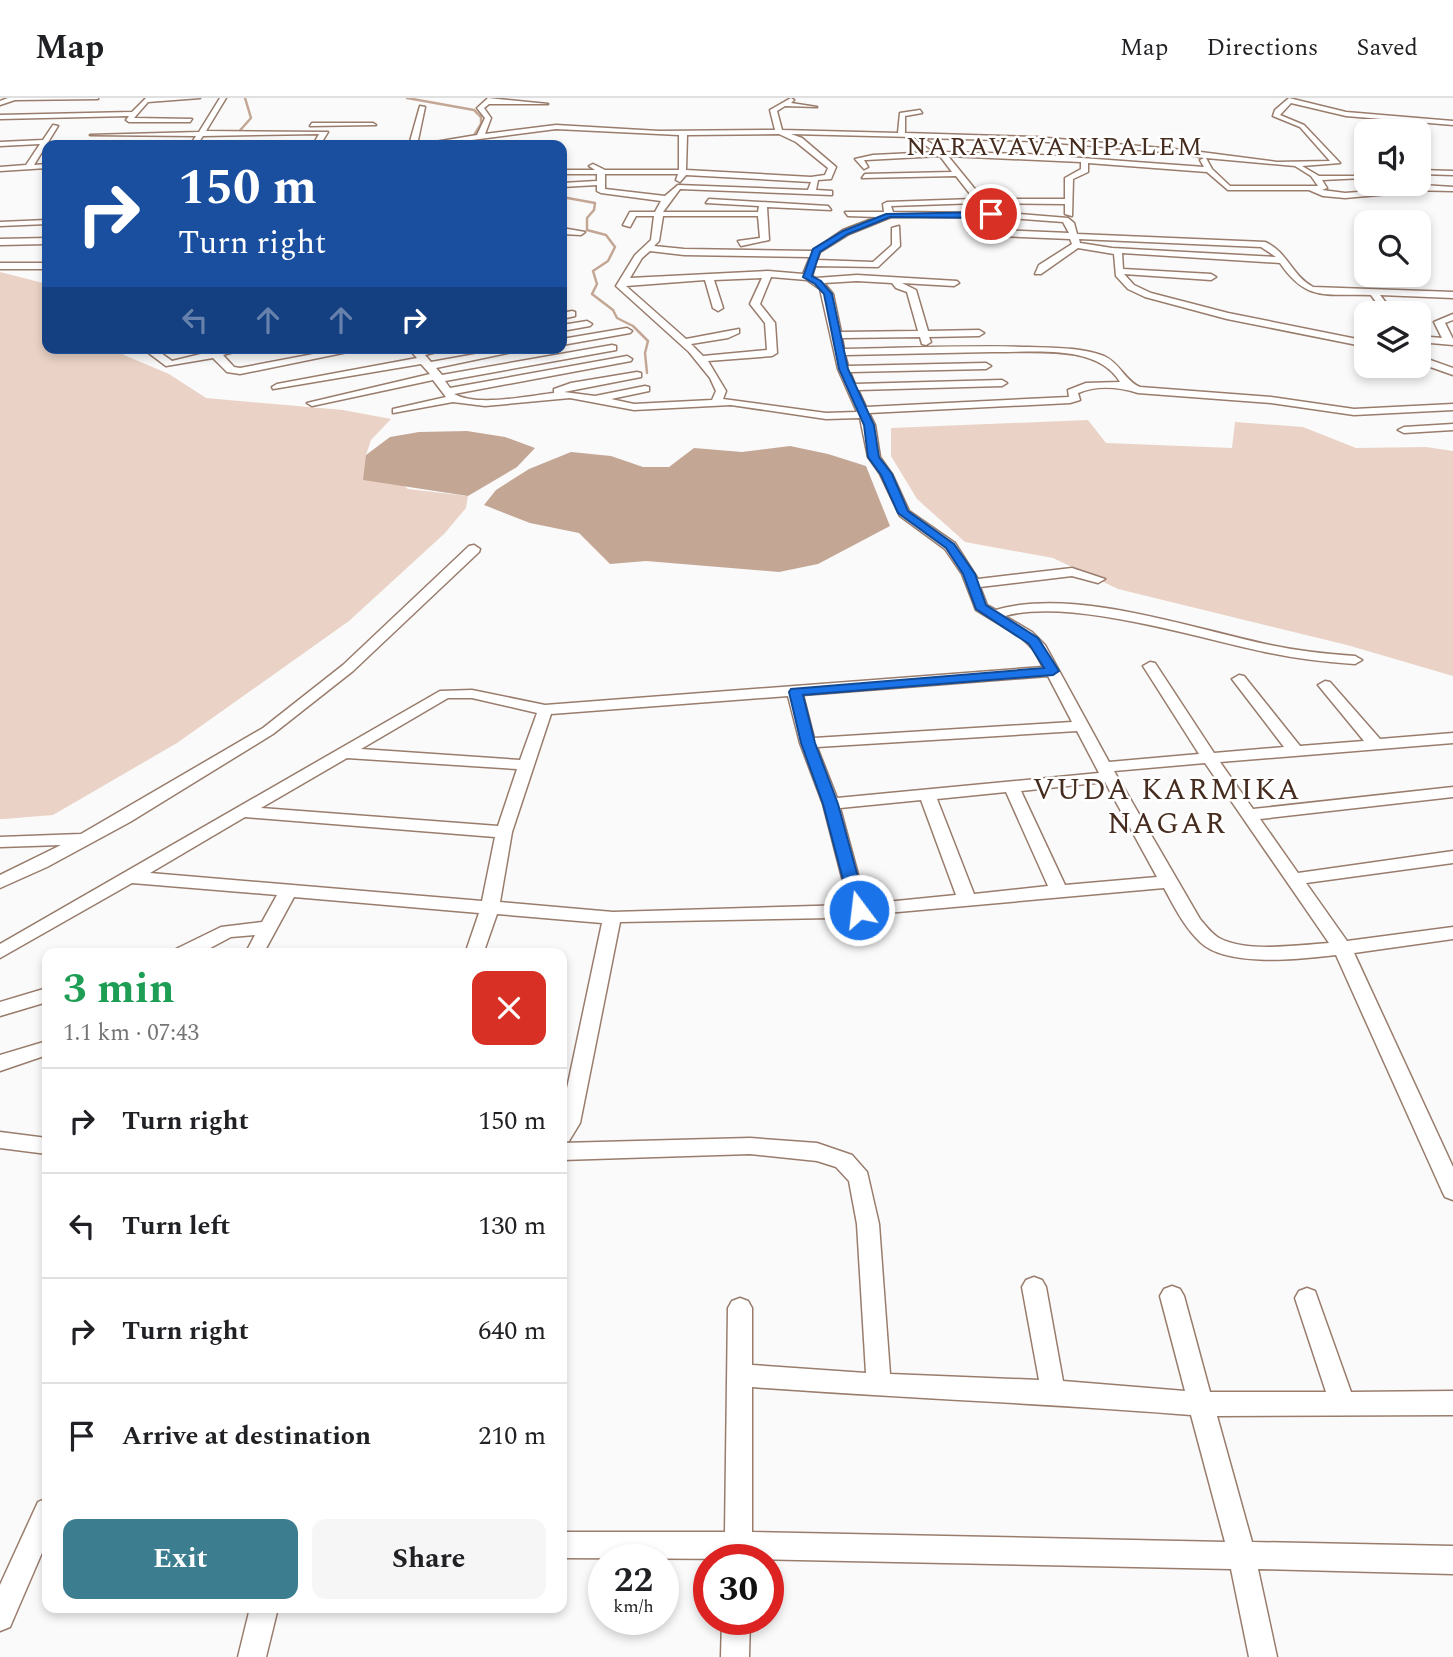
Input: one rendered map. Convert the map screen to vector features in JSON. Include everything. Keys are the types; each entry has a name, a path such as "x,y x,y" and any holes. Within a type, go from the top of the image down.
{"street":[{"path":"0,103 14,98 95,98"},
{"path":"95,98 86,109 170,121 211,120"},
{"path":"170,121 186,98"},
{"path":"46,127 104,123 133,115 146,100 197,98"},
{"path":"197,140 223,98"},
{"path":"929,145 1067,142 1131,147 1204,159 1288,165 1327,164 1336,161 1301,125 1276,116 1277,111 1291,99 1337,112 1453,123"},
{"path":"30,117 46,100"},
{"path":"476,138 488,118 480,108 490,100 545,104"},
{"path":"779,132 773,111 791,100"},
{"path":"783,104 814,107"},
{"path":"413,140 422,107"},
{"path":"901,134 900,123 904,113 920,112"},
{"path":"0,117 133,115"},
{"path":"90,140 104,123"},
{"path":"886,123 900,123"},
{"path":"248,131 269,125 373,125"},
{"path":"45,140 55,126"},
{"path":"469,140 556,127 683,133 901,134 1051,148"},
{"path":"94,135 236,131 324,132 320,140"},
{"path":"567,172 601,170 811,179 828,177 832,167 803,142 779,132"},
{"path":"683,133 683,172 678,187 666,199 658,213 659,230 621,286 699,359 720,385 721,394 716,402"},
{"path":"134,140 139,134"},
{"path":"915,135 941,153 978,201 994,216"},
{"path":"2,141 42,142"},
{"path":"1067,142 1071,158"},
{"path":"29,167 42,145"},
{"path":"888,146 897,156"},
{"path":"1131,147 1132,161 1138,167 1209,170"},
{"path":"864,167 858,159 941,153 1084,160 1204,159"},
{"path":"1204,159 1209,170 1225,187 1313,190 1354,195"},
{"path":"1038,272 1048,260 1068,254 1074,240 1068,221 1069,178 1085,170 1084,160"},
{"path":"567,164 586,163 601,170"},
{"path":"1288,165 1312,172 1318,177 1323,188 1313,190"},
{"path":"0,169 42,166"},
{"path":"601,170 601,191 666,199"},
{"path":"1431,172 1453,173"},
{"path":"865,176 957,174"},
{"path":"911,175 917,184"},
{"path":"650,245 722,244 765,240 763,190 769,176"},
{"path":"1318,177 1354,178"},
{"path":"811,179 815,181 811,192"},
{"path":"567,185 600,183"},
{"path":"626,185 639,186"},
{"path":"665,187 829,192"},
{"path":"1431,188 1453,189"},
{"path":"924,194 939,216 941,227"},
{"path":"709,201 762,208"},
{"path":"889,215 887,204 1068,202"},
{"path":"627,225 631,214 828,208"},
{"path":"848,214 994,216 1068,221"},
{"path":"650,245 684,252 813,259 876,265 896,246 897,218 889,215 846,232 813,259 811,279"},
{"path":"0,224 42,222"},
{"path":"861,226 897,228"},
{"path":"0,231 42,230"},
{"path":"567,231 580,232"},
{"path":"973,232 1074,240 1262,244 1275,248 1292,276 1307,288 1453,295"},
{"path":"1074,240 1115,250 1282,260"},
{"path":"0,242 42,241"},
{"path":"1115,250 1119,253 1118,271 1130,287 1148,295 1227,316 1354,341"},
{"path":"1197,254 1201,266 1217,286"},
{"path":"0,267 42,266"},
{"path":"1118,271 1212,277"},
{"path":"623,281 768,274 811,279 857,278 954,283"},
{"path":"699,359 772,353 770,323 755,303 768,274"},
{"path":"708,277 718,308"},
{"path":"811,279 828,294 843,369 872,434 874,457 886,474 904,513 950,546 966,567 981,607 1034,641 1169,881 1208,939 1221,947 1243,951 1343,950 1453,933"},
{"path":"897,281 899,286 911,289 922,334 954,405"},
{"path":"1374,293 1380,301"},
{"path":"1415,293 1421,301"},
{"path":"1431,312 1451,342"},
{"path":"1439,321 1453,317"},
{"path":"567,327 587,324"},
{"path":"567,341 627,331"},
{"path":"683,342 723,336 736,331"},
{"path":"835,334 979,333"},
{"path":"1332,337 1354,336"},
{"path":"1431,340 1451,342"},
{"path":"312,403 612,348"},
{"path":"839,352 992,349 1085,353 1111,364 1127,385"},
{"path":"153,354 168,364 203,354"},
{"path":"177,354 184,360"},
{"path":"215,354 231,370 240,371 330,354"},
{"path":"277,387 421,357 456,354"},
{"path":"421,357 450,395 485,403 570,395 635,407 716,402 754,404 826,416 954,405 1070,400 1076,398 1072,392 1086,386 1127,385 1138,390 1167,394 1272,400 1354,412 1453,407"},
{"path":"397,411 450,395 627,359"},
{"path":"1431,364 1453,372"},
{"path":"843,369 986,366"},
{"path":"548,396 571,386 637,375"},
{"path":"850,387 1002,383"},
{"path":"595,400 645,389"},
{"path":"1404,430 1453,427"},
{"path":"0,882 87,838 288,718 348,668 474,549"},
{"path":"973,584 1072,572 1098,579"},
{"path":"993,615 1015,607 1067,608 1271,650 1355,660"},
{"path":"1150,666 1210,759 1343,950 1453,1191"},
{"path":"0,952 445,694 472,694 545,710 1053,671"},
{"path":"1239,679 1297,753"},
{"path":"1325,685 1376,745"},
{"path":"795,692 808,743 831,804 859,910"},
{"path":"476,948 490,907 504,832 545,710"},
{"path":"808,743 1080,726"},
{"path":"831,804 1012,788 1210,759 1453,738"},
{"path":"346,753 525,765"},
{"path":"1012,788 1058,889"},
{"path":"1250,815 1453,792"},
{"path":"926,795 967,900"},
{"path":"244,812 504,832"},
{"path":"0,842 87,838"},
{"path":"1295,879 1453,858"},
{"path":"130,877 613,918 634,915 764,915 859,910 1058,889 1169,881"},
{"path":"257,948 288,891"},
{"path":"567,1127 613,918"},
{"path":"194,948 227,931 266,928"},
{"path":"0,1009 42,996"},
{"path":"0,1063 42,1050"},
{"path":"0,1140 42,1145"},
{"path":"567,1152 750,1146 817,1152 844,1161 859,1178 868,1224 879,1385"},
{"path":"1034,1287 1053,1392"},
{"path":"1172,1296 1242,1556 1263,1657"},
{"path":"1307,1298 1342,1402"},
{"path":"738,1544 740,1308"},
{"path":"741,1374 879,1385 1053,1392 1202,1404 1453,1402"},
{"path":"0,1617 42,1522"},
{"path":"567,1545 693,1550"},
{"path":"784,1552 1453,1560"},
{"path":"252,1657 263,1613"},
{"path":"735,1657 736,1635"}],"shaded area":[{"path":"0,272 42,283 42,354 123,354 169,374 206,398 343,410 391,419 371,440 366,455 408,489 468,496 466,508 444,534 349,621 177,743 53,815 0,819"},
{"path":"1088,420 1106,443 1232,448 1235,422 1303,427 1356,448 1426,447 1453,451 1453,676 1347,645 1118,589 1053,558 965,542 917,499 891,456 891,428"},
{"path":"467,431 505,437 535,448 517,467 468,496 363,480 366,455 390,437 419,432"},
{"path":"790,446 866,466 890,526 818,564 779,572 646,561 610,564 579,533 530,523 484,505 496,490 529,469 571,452 611,456 643,467 669,467 694,448 742,452"}],"waterway":[{"path":"236,135 251,118 245,98"},
{"path":"407,98 474,110 481,117 481,124 473,137 475,140"},
{"path":"567,198 595,203 594,210 587,218 587,230 606,235 615,247 608,261 593,271 597,284 592,294 613,310 617,318 633,326 648,341 645,353 647,373"}],"district":[{"name":"NARAVAVANIPALEM","path":"1055,147"},
{"name":"VUDA KARMIKA NAGAR","path":"1167,807"}],"route":[{"path":"859,910 831,804 808,743 795,692 1053,671 1034,641 981,607 966,567 950,546 906,517 886,474 874,457 872,434 866,415 843,369 828,294 818,282 807,277 816,251 846,232 889,215 994,216 991,214"}]}
